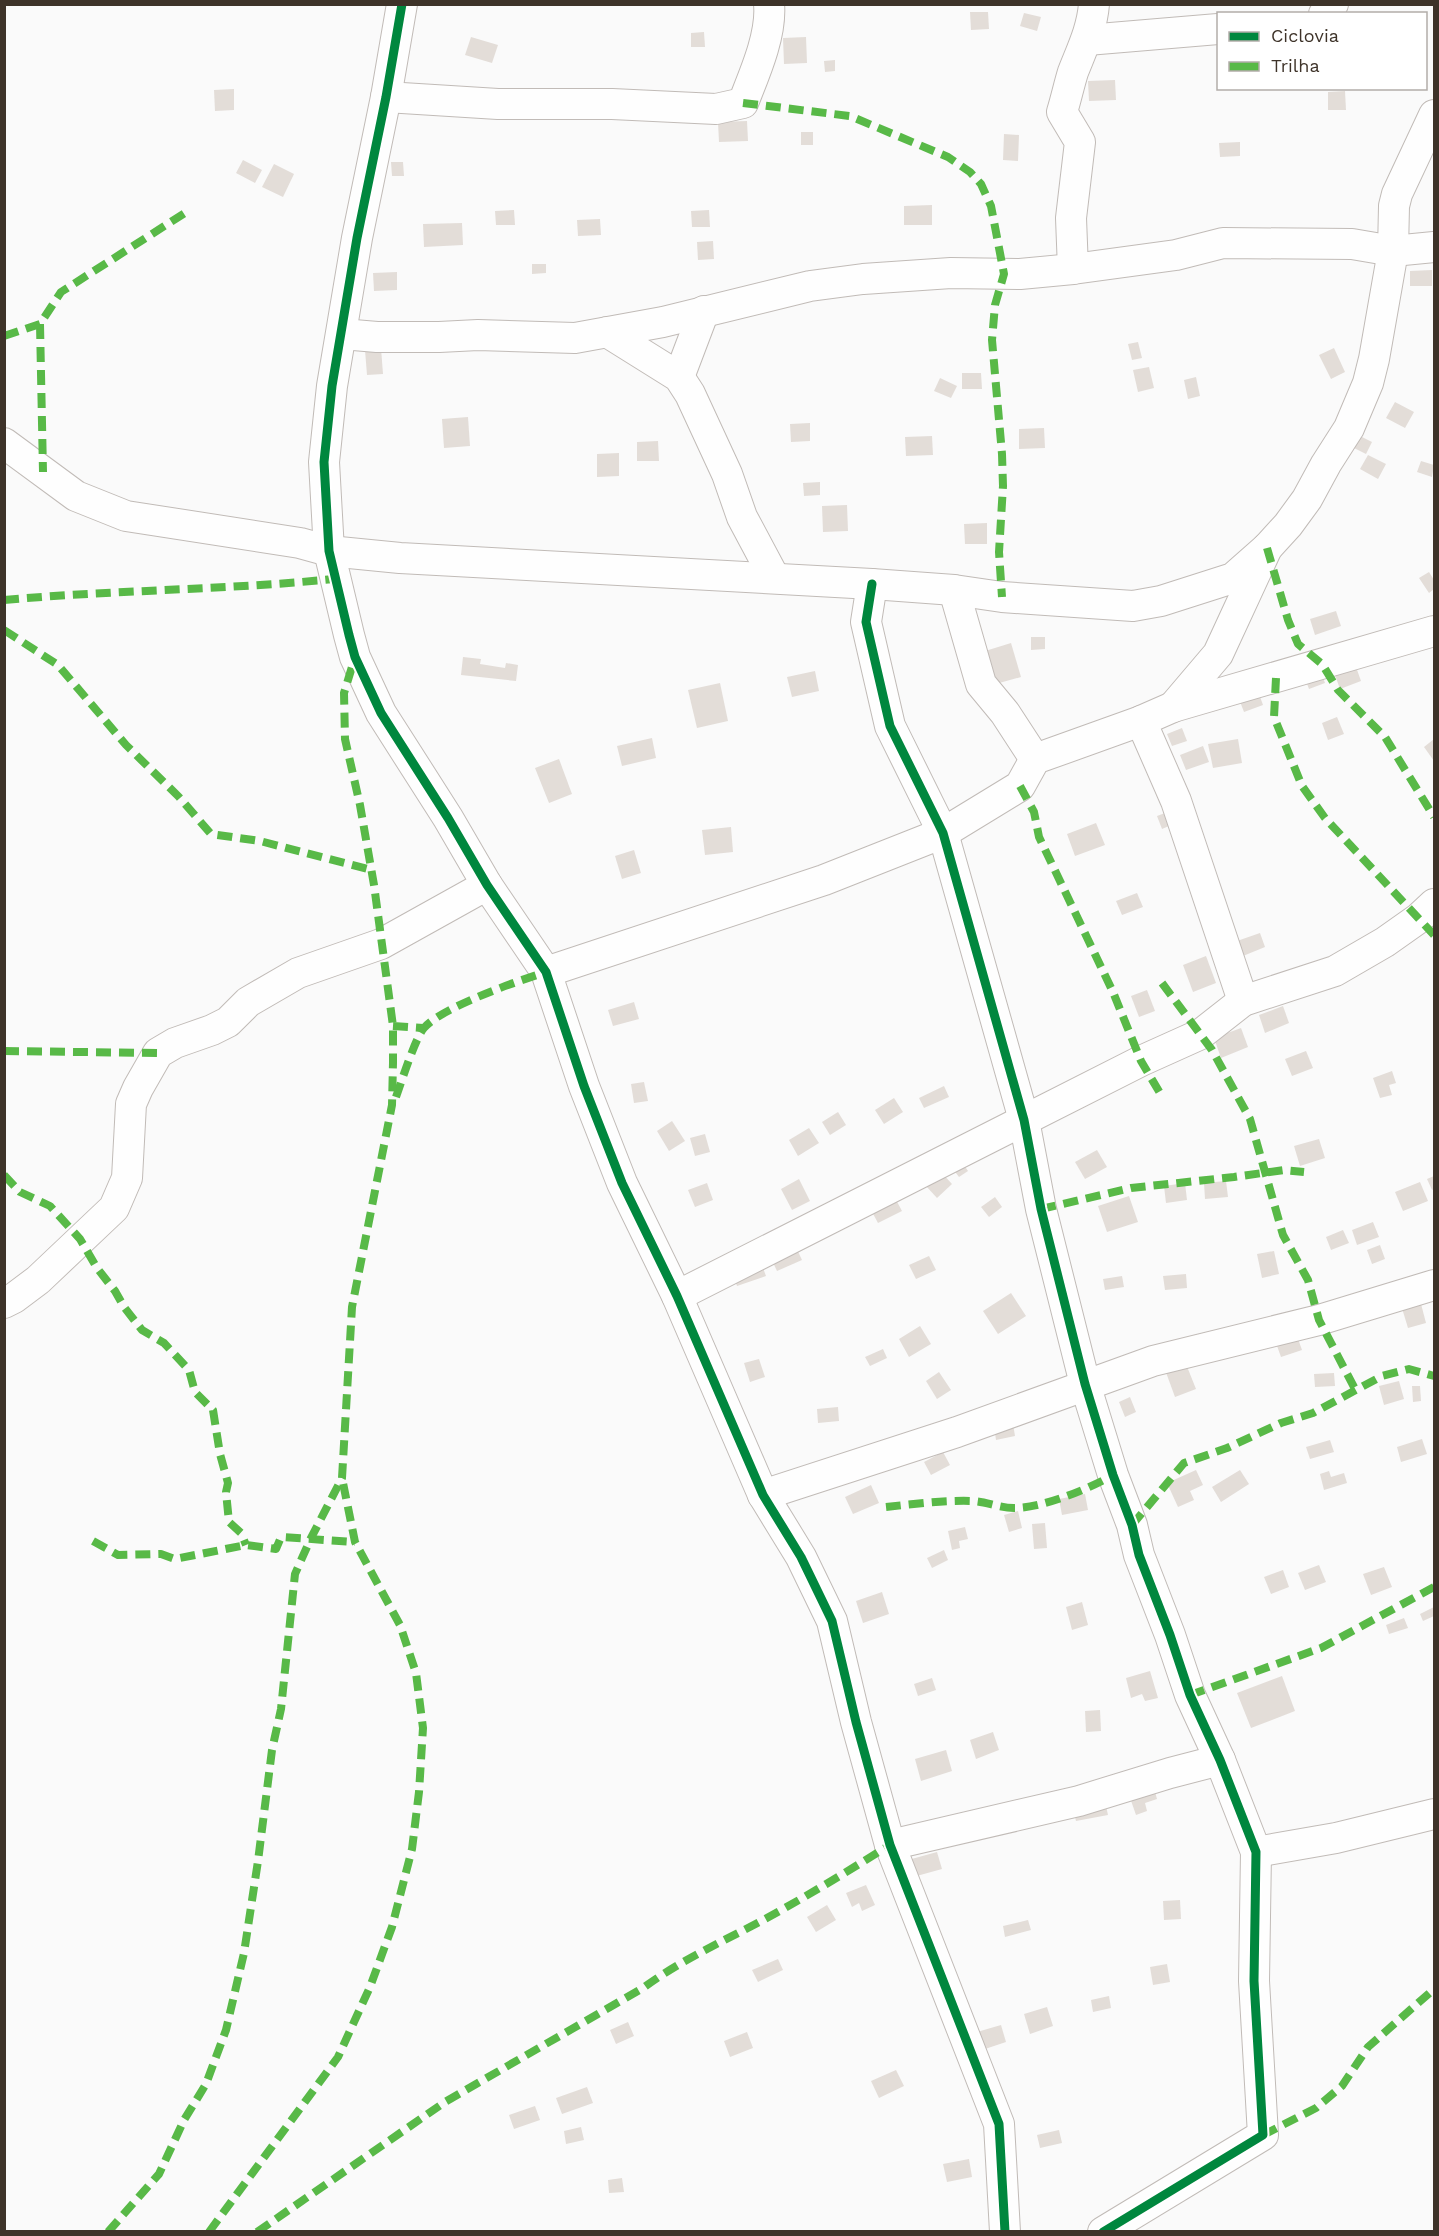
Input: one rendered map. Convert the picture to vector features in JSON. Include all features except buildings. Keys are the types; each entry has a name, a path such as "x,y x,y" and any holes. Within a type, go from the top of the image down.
{"street":[{"path":"402,4 386,97 357,238 332,386 324,462 329,550 349,635 365,681 381,713 448,818 487,885 546,972 584,1086 622,1183 677,1296 763,1495 801,1557 832,1621 856,1722 890,1845 999,2124 1005,2232"},
{"path":"386,97 480,104 612,104 716,109 743,103 758,64 767,29 770,4"},
{"path":"1073,269 1071,218 1080,142 1062,112 1073,72 1087,40 1094,4"},
{"path":"1087,40 1217,29"},
{"path":"4,444 76,496 126,516 257,535 329,550 420,559 774,577 1133,606 1161,601 1233,578 1267,548 1307,499 1348,428 1368,383 1394,250 1394,206 1397,194 1434,115"},
{"path":"342,334 377,337 439,338 478,335 575,338 663,322 810,286 862,279 951,273 1020,274 1073,269 1176,255 1223,243 1352,244 1394,250 1434,247"},
{"path":"679,377 704,311"},
{"path":"607,332 679,377 690,394 727,474 742,516 774,577"},
{"path":"1173,707 1218,654 1267,548"},
{"path":"830,582 866,622"},
{"path":"872,584 866,622 890,726 943,833 1024,1120 1041,1209 1085,1384 1113,1475 1132,1525 1139,1555 1190,1695 1220,1760 1256,1852 1254,1981 1263,2134 1103,2232"},
{"path":"954,590 981,684 1005,713 1035,759"},
{"path":"546,972 824,880 943,833 1020,786 1035,759 1142,721 1173,707 1434,631"},
{"path":"1142,721 1176,801 1243,1001"},
{"path":"4,1303 14,1299 38,1280 114,1208 127,1178 131,1104 158,1053 175,1043 228,1022 248,1002 298,973 381,944 487,885"},
{"path":"677,1296 1141,1061 1201,1034 1243,1001 1335,971 1385,942 1434,904"},
{"path":"763,1495 957,1432 1153,1360 1319,1320 1434,1285"},
{"path":"890,1845 1079,1801 1220,1760"},
{"path":"1256,1852 1336,1838 1434,1814"}],"marked path":[{"path":"743,103 850,116 948,157 970,172 981,184 991,206 1004,274 995,305 992,340 1002,454 1003,486 999,552 1002,597"},
{"path":"4,336 40,324 61,292 188,211"},
{"path":"40,324 43,472"},
{"path":"1267,548 1288,620 1298,644 1322,664 1338,690 1385,737 1434,817"},
{"path":"4,600 334,579"},
{"path":"4,630 58,665 126,745 179,797 211,834 260,841 372,870"},
{"path":"108,2232 159,2174 184,2120 206,2084 226,2030 244,1953 258,1861 272,1750 281,1709 295,1574 342,1478 352,1307 392,1105 393,1063 393,1026 374,885 360,805 345,739 344,693 355,657"},
{"path":"1276,678 1274,717 1302,786 1325,818 1434,935"},
{"path":"1020,786 1034,812 1039,837 1113,992 1141,1061 1160,1093"},
{"path":"396,1097 417,1040 424,1028 433,1020 463,1003 546,972"},
{"path":"1162,983 1212,1050 1250,1119 1283,1235 1308,1280 1319,1320 1355,1389"},
{"path":"393,1026 423,1028"},
{"path":"4,1051 158,1053"},
{"path":"1041,1209 1131,1188 1284,1170 1304,1172"},
{"path":"4,1175 20,1192 50,1206 80,1239 97,1268 142,1330 164,1343 189,1370 195,1392 213,1410 220,1454 228,1483 226,1492 229,1522 241,1533 246,1545"},
{"path":"1132,1525 1184,1463 1227,1448 1281,1423 1313,1413 1382,1376 1409,1369 1434,1376"},
{"path":"886,1507 962,1501 1009,1508 1025,1507 1065,1497 1113,1475"},
{"path":"209,2232 338,2057 370,1987 392,1927 412,1849 419,1792 423,1728 416,1673 400,1625 355,1542 342,1478"},
{"path":"93,1541 118,1555 161,1554 175,1559 246,1545 276,1549 281,1537 355,1542"},
{"path":"1190,1695 1321,1648 1434,1587"},
{"path":"257,2232 445,2102 643,1988 687,1960 795,1902 890,1845"},
{"path":"1263,2135 1316,2108 1342,2086 1368,2047 1434,1989"}],"cycle path":[{"path":"402,4 386,97 357,238 332,386 324,462 329,551 349,635 355,657 381,713 448,818 487,885 546,972 584,1086 622,1183 677,1296 763,1495 801,1557 832,1621 856,1722 890,1845 999,2124 1005,2232"},
{"path":"872,584 866,622 890,726 943,833 1024,1120 1041,1209 1085,1384 1113,1475 1132,1525 1139,1555 1190,1695 1220,1760 1256,1852 1254,1981 1263,2135 1103,2232"}]}
